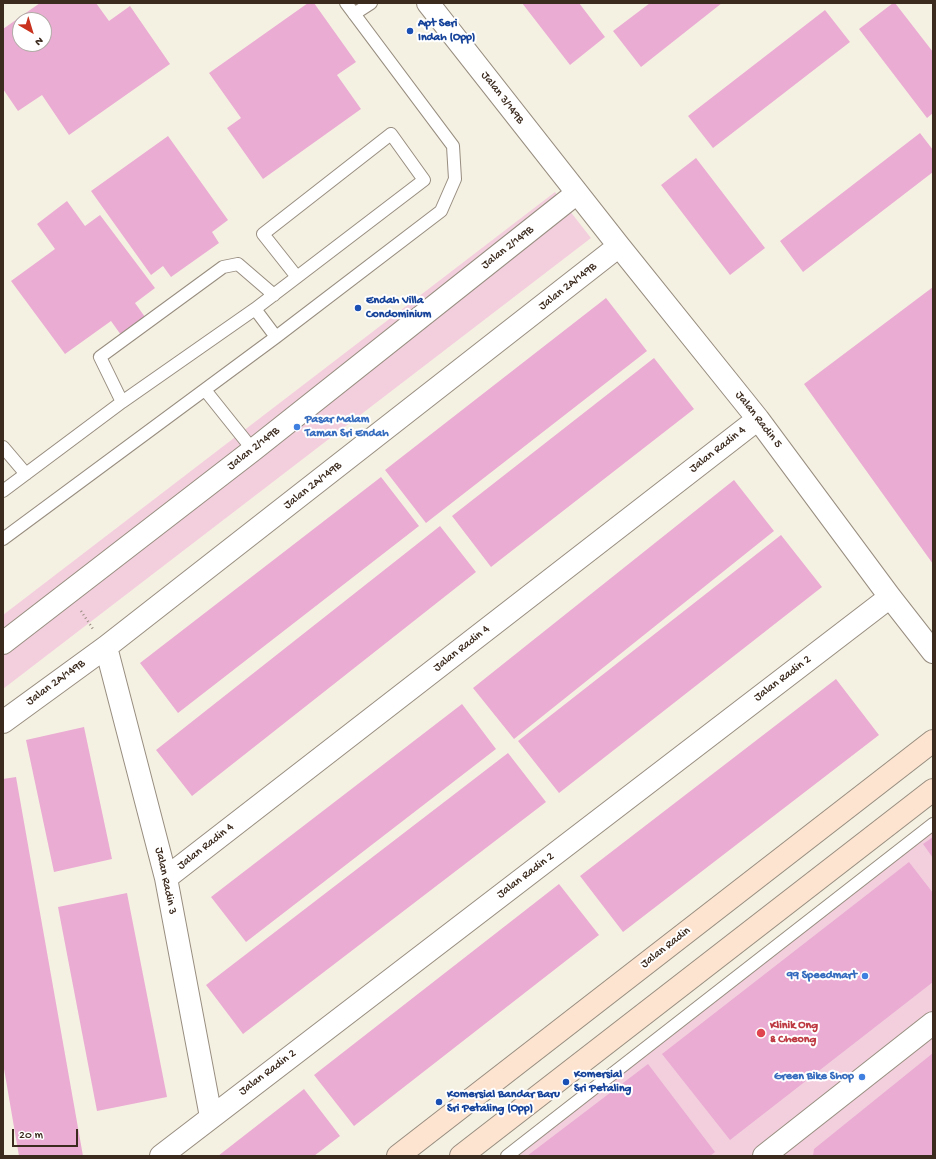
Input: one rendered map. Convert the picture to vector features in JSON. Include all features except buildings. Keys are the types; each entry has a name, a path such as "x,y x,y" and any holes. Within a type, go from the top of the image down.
{"street":[{"name":"Jalan 3/149B","path":"428,3 577,193"},
{"name":"Jalan Radin 5","path":"577,193 758,419 890,597 933,652"},
{"name":"Jalan 2/149B","path":"3,643 253,450 577,193"},
{"name":"Jalan 2A/149B","path":"3,722 100,639 619,246"},
{"name":"Jalan Radin 4","path":"166,878 758,419"},
{"name":"Jalan Radin 2","path":"161,1156 890,597"},
{"name":"Jalan Radin 3","path":"100,639 166,878 211,1117"},
{"name":"Jalan Radin","path":"398,1156 933,741"},
{"path":"461,1156 933,790"},
{"path":"768,1155 933,1023"}],"lane":[{"path":"3,539 276,337 441,212 455,179 454,146 346,3"},
{"path":"354,14 371,3"},
{"path":"3,491 122,402 255,309 274,294 297,277 424,180 391,134 263,234 297,277"},
{"path":"122,402 100,357 223,267 238,264 274,294"},
{"path":"255,309 276,337"},
{"path":"205,390 253,450"},
{"path":"3,447 26,474"},
{"path":"507,1156 933,824"}],"path":[{"path":"78,608 100,639"}],"shaded area":[{"name":"Pasar Malam Taman Sri Endah","path":"555,192 591,238 3,689 3,615"},
{"path":"933,823 933,1156 499,1156"}],"place":[{"name":"Apt Seri Indah (Opp)","path":"410,31"},
{"name":"Endah Villa Condominium","path":"358,308"},
{"name":"Pasar Malam Taman Sri Endah","path":"297,427"},
{"name":"99 Speedmart","path":"865,976"},
{"name":"Klinik Ong & Cheong","path":"761,1033"},
{"name":"Green Bike Shop","path":"862,1077"},
{"name":"Komersial Sri Petaling","path":"566,1082"},
{"name":"Komersial Bandar Baru Sri Petaling (Opp)","path":"439,1102"}]}
